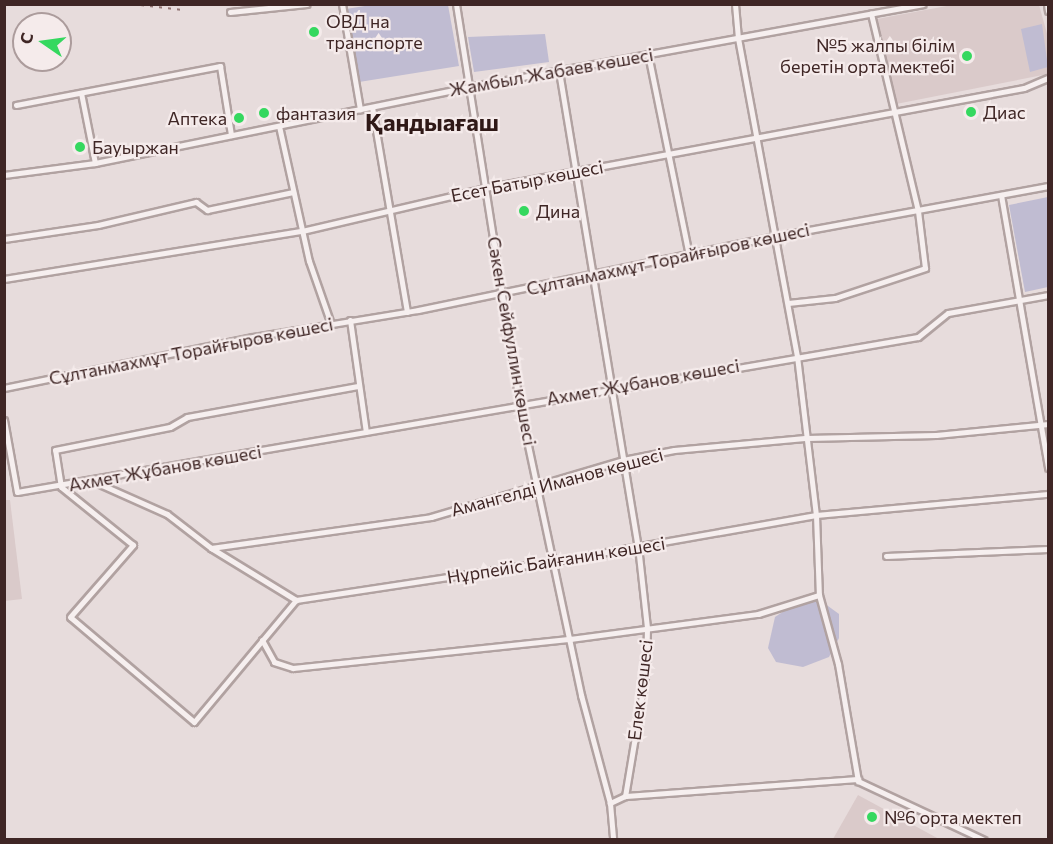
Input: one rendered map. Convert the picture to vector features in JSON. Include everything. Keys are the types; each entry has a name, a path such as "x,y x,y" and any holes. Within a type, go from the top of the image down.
{"street":[{"path":"230,12 307,4"},
{"path":"342,4 360,109"},
{"name":"Сәкен Сейфуллин көшесі","path":"456,4 467,87 503,293 519,404 555,561 570,639 610,803 613,840"},
{"path":"735,4 738,38 797,356 816,515 819,595 838,664 858,779"},
{"name":"Жамбыл Жабаев көшесі","path":"4,175 95,163 467,87 922,4"},
{"path":"1047,4 1048,11"},
{"path":"788,303 835,298 925,268 918,211 871,14"},
{"path":"648,54 689,255"},
{"path":"16,105 220,66 231,135"},
{"name":"Елек көшесі","path":"559,71 594,273 610,389 638,546 648,628 646,670 625,796"},
{"name":"Есет Батыр көшесі","path":"4,279 302,231 485,188 1024,88 1048,78"},
{"path":"81,93 95,163"},
{"path":"372,107 407,312"},
{"path":"279,126 302,231 330,324"},
{"name":"Сұлтанмахмұт Торайғыров көшесі","path":"4,388 350,320 407,312 776,236 1048,186"},
{"path":"4,239 98,225 196,202 207,210 293,192"},
{"path":"1001,195 1021,300 1048,468"},
{"name":"Ахмет Жұбанов көшесі","path":"4,420 17,492 61,487 519,404 918,337 948,313 1048,295"},
{"path":"350,320 366,432"},
{"path":"94,481 167,514 211,548 296,600 194,722 70,617 133,545 61,487 56,450 170,426 187,417 358,386"},
{"name":"Амангелді Иманов көшесі","path":"211,548 431,517 623,460 674,450 807,438 936,435 1048,424"},
{"name":"Нұрпейіс Байғанин көшесі","path":"296,600 555,561 816,515 1048,494"},
{"path":"886,556 1048,549"},
{"path":"262,640 274,662 293,668 570,639 758,614 819,595"},
{"path":"610,803 625,796 858,779 984,840"}],"shaded area":[{"path":"371,5 448,5 459,66 359,82 346,9"},
{"name":"№5 жалпы білім беретін орта мектебі","path":"952,5 1039,5 1048,37 1048,74 896,104 877,19"},
{"path":"1042,24 1048,67 1030,72 1021,29"},
{"path":"545,34 549,62 474,72 468,37"},
{"path":"1048,197 1048,287 1025,292 1009,205"},
{"path":"5,500 10,500 22,599 5,601"},
{"path":"817,598 839,614 839,638 829,657 803,667 776,662 768,648 775,617 790,607"},
{"name":"№6 орта мектеп","path":"858,795 939,839 833,839"}],"railway":[{"path":"132,4 183,10"}],"place":[{"name":"ОВД на транспорте","path":"314,32"},
{"name":"№5 жалпы білім беретін орта мектебі","path":"967,56"},
{"name":"Диас","path":"971,112"},
{"name":"фантазия","path":"264,113"},
{"name":"Аптека","path":"239,118"},
{"name":"Бауыржан","path":"80,147"},
{"name":"Дина","path":"524,211"},
{"name":"№6 орта мектеп","path":"872,817"}],"district":[{"name":"Қандыағаш","path":"432,122"}]}
